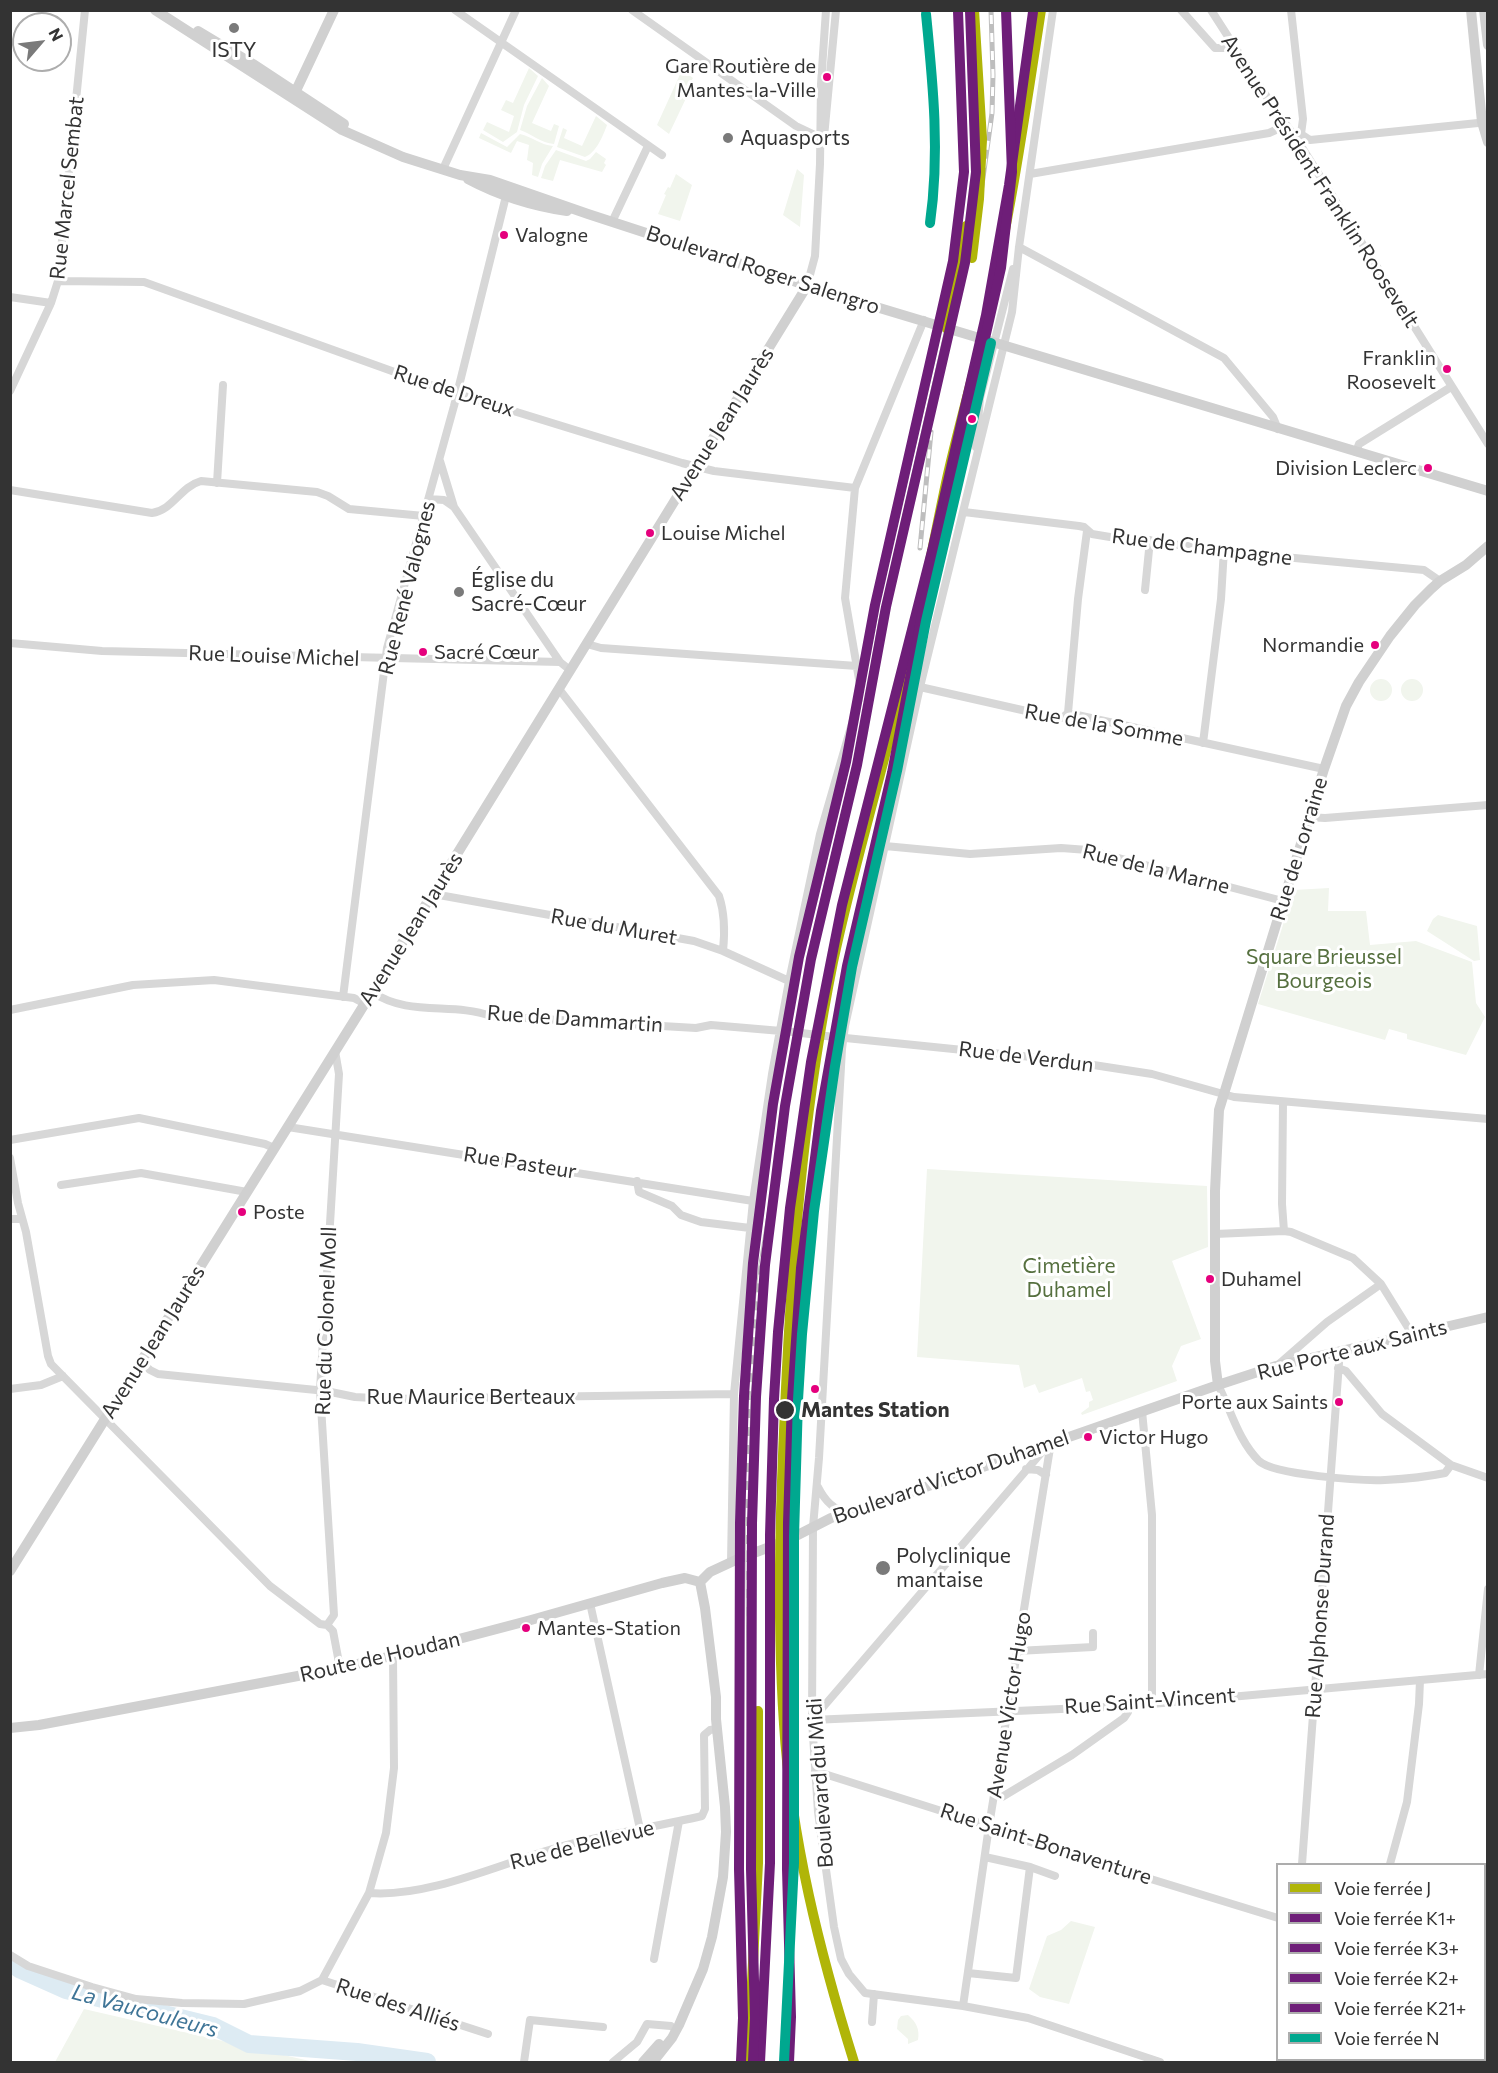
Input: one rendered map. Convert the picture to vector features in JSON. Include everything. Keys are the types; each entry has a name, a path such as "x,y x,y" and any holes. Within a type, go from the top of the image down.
{"main road":[{"name":"Boulevard Roger Salengro","path":"155,10 364,139 403,157 460,175 495,192 507,190 557,209 588,214 807,286 1488,491"},
{"name":"Boulevard Roger Salengro","path":"165,10 294,95"},
{"path":"294,95 334,10"},
{"path":"1471,10 1488,142"},
{"path":"1484,10 1488,45"},
{"name":"Avenue Jean Jaurès","path":"10,1571 365,1004 807,286"},
{"name":"Rue de Lorraine","path":"1218,1385 1215,1362 1215,1234 1219,1110 1308,817 1346,706 1359,682 1415,605 1440,581 1466,565 1488,546"},
{"name":"Rue Porte aux Saints","path":"1218,1385 1276,1366 1488,1317"},
{"name":"Boulevard Victor Duhamel","path":"734,1560 788,1539 831,1518 1218,1385"},
{"path":"653,2062 687,2004 703,1968 712,1937 723,1877 725,1807 716,1724 716,1697 700,1582 710,1572 734,1560"},
{"name":"Route de Houdan","path":"10,1728 50,1723 340,1668 591,1604 672,1580 685,1578 700,1582"},
{"path":"643,2062 674,2028"}],"street":[{"name":"Rue Marcel Sembat","path":"10,391 51,303 58,281 85,10"},
{"path":"455,10 662,155"},
{"path":"443,169 516,10"},
{"path":"632,10 796,126 822,136"},
{"path":"822,136 821,84 826,10"},
{"path":"807,286 815,256 822,136 836,10"},
{"name":"Boulevard du Midi","path":"874,1994 865,1993 855,1983 841,1959 837,1945 818,1812 812,1720 813,1527 844,1037 920,687 976,464 994,342 1012,312 1019,247 1053,10"},
{"path":"1182,10 1215,48 1235,48"},
{"name":"Avenue Président Franklin Roosevelt","path":"1211,10 1274,108 1299,136 1488,444"},
{"path":"1291,10 1303,118 1299,136 1310,140 1485,122"},
{"path":"1030,174 1269,133 1278,129 1279,124 1274,108"},
{"path":"612,222 648,146"},
{"name":"Rue René Valognes","path":"343,997 385,659 440,460 507,190"},
{"path":"1019,247 1224,358 1273,417 1278,429"},
{"name":"Rue de Dreux","path":"58,281 144,282 457,394 696,467 855,488"},
{"path":"10,297 51,303"},
{"path":"734,1560 735,1394 753,1201 772,1074 820,834 860,699 860,685 845,598 855,488 924,320"},
{"path":"217,483 224,385"},
{"path":"1356,453 1359,444 1451,387"},
{"path":"440,460 454,507 560,662 570,670"},
{"path":"10,490 152,513 162,511 190,484 201,481 317,492 349,509 424,516"},
{"path":"429,499 444,500 454,507"},
{"name":"Rue de Champagne","path":"964,512 1079,526 1101,535 1274,556 1424,570 1440,581"},
{"path":"1068,713 1087,531"},
{"path":"1145,590 1150,540"},
{"path":"1203,743 1221,599 1224,549"},
{"name":"Rue Louise Michel","path":"10,643 102,651 560,662"},
{"path":"587,644 601,648 857,666"},
{"name":"Rue de la Somme","path":"920,687 1053,717 1062,718 1068,713 1324,770"},
{"path":"559,689 714,886 723,906 723,951"},
{"path":"1308,817 1325,818 1488,805"},
{"name":"Rue de la Marne","path":"885,846 970,854 1061,848 1088,850 1283,901"},
{"name":"Rue du Muret","path":"434,892 438,895 694,941 723,951 789,981"},
{"path":"10,1010 133,985 214,980 356,998 365,1004"},
{"name":"Rue de Dammartin","path":"372,992 393,1002 432,1010 480,1012 491,1016 696,1028 711,1025 793,1032"},
{"name":"Rue de Verdun","path":"793,1032 1061,1060 1152,1074 1234,1097 1488,1119"},
{"name":"Rue du Colonel Moll","path":"327,1625 334,1615 320,1390 339,1074 335,1051"},
{"path":"1283,1102 1284,1231"},
{"path":"10,1140 139,1118 265,1144 274,1148"},
{"name":"Rue Pasteur","path":"288,1127 753,1201"},
{"path":"10,1158 51,1364 270,1586 320,1624 327,1625 333,1631 340,1668"},
{"path":"61,1185 141,1173 247,1192"},
{"path":"637,1181 639,1192 672,1206 681,1215 701,1222 750,1228"},
{"path":"10,1220 22,1219"},
{"path":"1215,1234 1291,1232 1353,1258 1381,1284 1412,1334"},
{"path":"1276,1366 1328,1322 1381,1284"},
{"name":"Rue Alphonse Durand","path":"1302,1863 1338,1352"},
{"name":"Rue Maurice Berteaux","path":"141,1362 158,1374 320,1390 355,1397 391,1399 735,1394"},
{"path":"1338,1368 1346,1371 1382,1414 1451,1465 1488,1478"},
{"path":"10,1389 41,1384 63,1376"},
{"path":"1218,1385 1233,1422 1252,1453 1262,1463 1284,1471 1384,1480 1445,1473 1451,1465"},
{"path":"1142,1411 1152,1515 1152,1702"},
{"path":"812,1720 1051,1442"},
{"name":"Avenue Victor Hugo","path":"963,2006 989,1826 996,1795 1051,1442"},
{"path":"1026,1469 1038,1470 1046,1475"},
{"path":"817,1486 834,1508 852,1511"},
{"path":"1483,1675 1488,1589"},
{"path":"591,1604 640,1829"},
{"path":"1017,1651 1094,1647 1093,1634"},
{"name":"Rue des Alliés","path":"393,1656 394,1768 386,1833 369,1893 322,1980 488,2034"},
{"name":"Rue Saint-Vincent","path":"812,1720 1129,1706 1152,1702 1483,1675"},
{"path":"1390,1863 1407,1802 1420,1680"},
{"path":"996,1795 1002,1797 1072,1755 1124,1718 1129,1706"},
{"name":"Rue de Bellevue","path":"369,1893 412,1891 560,1846 702,1816 705,1809 704,1735 716,1724"},
{"name":"Rue Saint-Bonaventure","path":"815,1771 989,1826 1004,1834 1276,1917"},
{"path":"654,1959 679,1821"},
{"path":"985,1857 1030,1867 1055,1876"},
{"path":"968,1973 1016,1978 1030,1867"},
{"path":"10,1955 28,1966 92,1987 136,1999 182,2003 244,2004 300,1991 322,1980"},
{"path":"872,2022 874,1994 963,2006 1028,2018 1160,2062"},
{"path":"535,2062 524,2062 530,2020 603,2027"},
{"path":"614,2062 637,2042 647,2024 674,2028"}],"green space":[{"path":"529,68 538,76 524,105 517,132 503,142 483,130 487,122 509,132 514,116 501,110 506,100 513,103"},
{"path":"682,70 693,78 686,90 689,92 669,134 657,125"},
{"path":"542,78 549,86 532,123 551,131 554,124 559,126 554,144 520,130 527,106"},
{"path":"596,116 607,125 593,152 585,157 557,147 563,128 567,130 564,138 582,146"},
{"path":"481,133 507,147 520,134 553,146 542,164 538,177 532,175 533,163 527,160 529,145 517,141 511,153 479,138"},
{"path":"556,150 586,161 596,152 606,159 604,163 606,165 602,172 560,160 553,181 541,178 545,166"},
{"path":"797,169 804,175 800,227 783,215"},
{"path":"676,174 692,185 680,221 658,214 666,195 664,194 668,187 670,188"},
{"path":"1381,679 1389,682 1392,690 1389,698 1381,701 1373,698 1370,690 1373,682"},
{"path":"1412,679 1420,682 1423,690 1420,698 1412,701 1404,698 1401,690 1404,682"},
{"name":"Square Brieussel Bourgeois","path":"1329,888 1328,911 1366,911 1370,945 1416,941 1472,962 1476,1003 1485,1017 1466,1055 1407,1039 1407,1034 1389,1029 1385,1040 1258,1004 1294,890"},
{"path":"1438,915 1477,926 1480,960 1474,961 1427,931 1433,919"},
{"name":"Cimetière Duhamel","path":"927,1169 1207,1186 1208,1247 1172,1261 1201,1339 1181,1346 1172,1366 1177,1381 1082,1415 1081,1413 1089,1407 1089,1402 1093,1400 1090,1391 1086,1392 1082,1378 1039,1393 1035,1384 1024,1388 1019,1365 917,1357"},
{"path":"1071,1921 1095,1927 1069,2004 1040,1997 1029,1989 1047,1936 1061,1930"},
{"path":"84,2009 314,2062 55,2062"},
{"path":"908,2015 917,2026 918,2040 908,2044 908,2039 897,2029 901,2016"}],"waterway":[{"name":"La Vaucouleurs","path":"10,1962 19,1969 66,1990 213,2026 249,2044 357,2052 427,2062"}],"railway":[{"path":"977,221 992,113 991,10"},
{"path":"752,1985 747,1478 749,1398 761,1264 802,1012 823,900 859,748 881,620 947,329"},
{"path":"920,548 931,432"}],"rail line":[{"name":"J","path":"972,258 979,199 982,139 974,10"},
{"name":"K2+","path":"789,2062 791,2017 787,1869 788,1523 792,1399 801,1268 821,1111 847,966 892,773 922,615 1001,268 1012,172 1006,10"},
{"name":"J","path":"854,2062 819,1937 800,1853 784,1724 780,1635 781,1502 790,1317 802,1164 815,1063 833,962 907,668 946,483 995,282 1017,166 1041,10"},
{"name":"K21+","path":"741,2061 743,2018 739,1869 740,1523 744,1396 753,1263 773,1104 799,957 846,762 875,605 953,261 964,172 958,11"},
{"name":"K3+","path":"753,2061 755,2018 751,1869 752,1523 756,1397 765,1265 785,1106 811,959 857,765 886,607 965,263 976,172 970,11"},
{"name":"K1+","path":"760,2062 770,1863 770,1535 774,1399 790,1208 811,1062 842,905 932,551 986,315 1009,185 1033,12"},
{"name":"N","path":"926,14 935,145 930,223"},
{"name":"J","path":"947,329 966,226"},
{"name":"N","path":"784,2062 794,1863 794,1536 798,1400 814,1211 852,967 897,771 926,621 991,343"},
{"name":"J","path":"748,2062 758,1863 758,1711"}],"place":[{"name":"ISTY","path":"234,28"},
{"name":"Gare Routière de Mantes-la-Ville","path":"827,77"},
{"name":"Aquasports","path":"728,138"},
{"name":"Valogne","path":"504,235"},
{"name":"Franklin Roosevelt","path":"1447,369"},
{"name":"Division Leclerc","path":"1428,468"},
{"name":"Louise Michel","path":"650,533"},
{"name":"Église du Sacré-Cœur","path":"459,592"},
{"name":"Normandie","path":"1375,645"},
{"name":"Sacré Cœur","path":"423,652"},
{"name":"Poste","path":"242,1212"},
{"name":"Duhamel","path":"1210,1279"},
{"name":"Porte aux Saints","path":"1339,1402"},
{"name":"Mantes Station","path":"785,1410"},
{"name":"Victor Hugo","path":"1088,1437"},
{"name":"Polyclinique mantaise","path":"883,1568"},
{"name":"Mantes-Station","path":"526,1628"}]}
